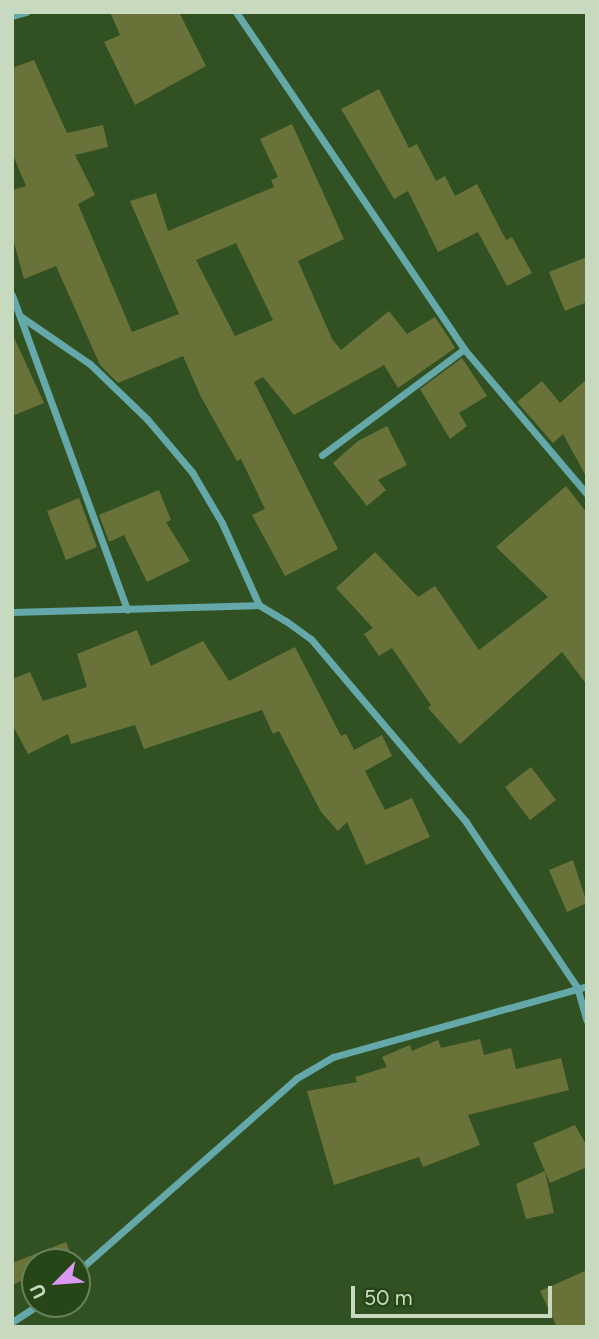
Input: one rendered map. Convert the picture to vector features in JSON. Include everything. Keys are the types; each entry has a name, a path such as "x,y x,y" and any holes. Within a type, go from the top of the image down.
{"street":[{"path":"12,16 26,12"},
{"path":"236,12 464,349 587,494"},
{"path":"12,295 127,610"},
{"path":"20,316 90,364 147,419 192,472 222,523 259,605 311,639 466,822 577,987 587,1021"},
{"path":"322,456 464,349"},
{"path":"12,612 259,605"},
{"path":"91,1260 297,1078 333,1057 587,986"}],"building":[{"path":"110,12 179,12 206,66 135,105 104,42 120,35"},
{"path":"34,60 67,133 103,125 108,147 75,155 95,195 78,204 132,332 179,314 130,201 156,193 168,231 274,187 271,180 278,177 260,139 292,124 344,239 298,261 332,339 341,350 389,311 407,334 435,317 455,348 398,388 384,365 294,415 263,377 254,382 338,549 285,576 252,515 265,509 241,459 237,461 201,397 183,356 118,383 100,365 56,266 24,279 12,236 12,190 26,186 12,153 12,68","holes":["236,243 273,320 235,336 196,260"]},
{"path":"379,89 409,148 417,144 436,181 445,176 455,196 477,184 506,240 512,237 532,273 507,286 478,232 438,252 408,191 394,199 341,109"},
{"path":"587,257 587,302 565,311 549,272"},
{"path":"12,333 44,403 12,416"},
{"path":"462,358 487,396 459,413 467,426 450,439 420,389"},
{"path":"587,379 587,478 563,434 553,443 517,402 542,381 560,403"},
{"path":"387,426 407,465 378,480 386,490 367,506 333,463 358,441"},
{"path":"566,486 587,513 587,685 562,652 460,744 428,708 431,705 392,648 379,656 364,634 373,628 336,588 375,552 418,597 435,586 479,650 548,597 496,547"},
{"path":"159,490 171,520 166,522 190,561 147,582 124,535 109,542 99,515"},
{"path":"79,498 97,547 66,560 47,511"},
{"path":"137,630 151,666 203,641 229,681 295,647 341,736 346,734 354,750 382,735 392,756 365,771 385,810 412,798 430,837 366,865 347,822 338,831 321,812 279,731 273,734 262,710 144,749 135,725 71,744 68,734 28,754 12,724 12,679 30,672 43,701 87,687 77,654"},
{"path":"531,767 556,800 530,820 505,787"},
{"path":"573,860 587,903 567,912 549,870"},
{"path":"480,1039 484,1055 511,1048 516,1069 561,1058 569,1090 468,1115 480,1145 423,1167 419,1157 334,1185 307,1091 357,1082 355,1077 387,1067 382,1057 410,1045 412,1051 438,1040 441,1048"},
{"path":"575,1125 587,1146 587,1167 550,1183 533,1143"},
{"path":"545,1171 554,1213 526,1219 516,1184"},
{"path":"66,1242 68,1248 51,1248"},
{"path":"21,1260 21,1281 12,1285 12,1263"},
{"path":"587,1270 587,1327 557,1327 540,1291"}]}
